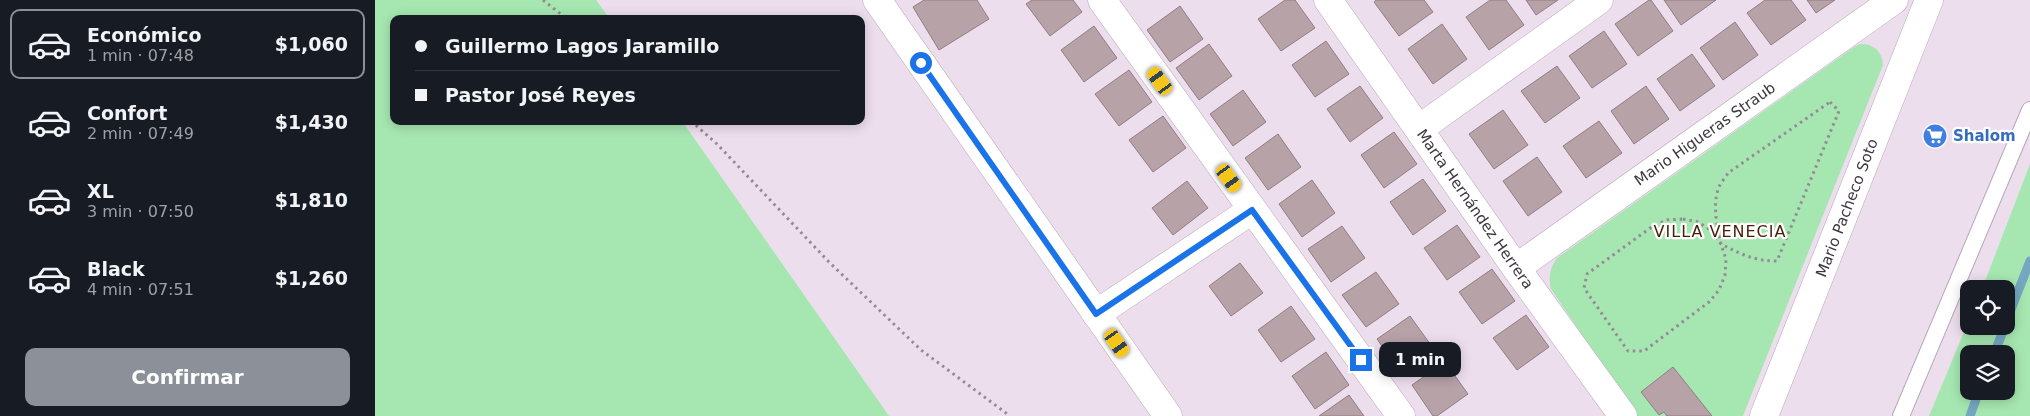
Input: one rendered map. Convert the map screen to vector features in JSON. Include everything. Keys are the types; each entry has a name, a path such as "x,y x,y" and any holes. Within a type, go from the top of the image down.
{"street":[{"path":"877,0 1168,416"},
{"path":"1102,0 1401,416"},
{"path":"1419,129 1599,0"},
{"name":"Mario Higueras Straub","path":"1516,268 1894,0"},
{"name":"Mario Pacheco Soto","path":"1764,416 1929,0"},
{"name":"Marta Hernández Herrera","path":"1331,1 1516,268 1623,416"},
{"path":"1096,314 1252,210"}],"lane":[{"path":"1901,416 2030,110"}],"path":[{"path":"543,0 562,15"},
{"path":"1721,244 1717,228 1716,209 1719,188 1728,173 1830,102 1839,111 1777,261 1762,261 1744,256 1721,244 1711,231 1698,222 1683,218 1667,220 1653,226 1587,274 1584,288 1628,351 1644,351 1709,302 1719,290 1725,275 1726,259 1721,244"},
{"path":"696,125 717,144 829,262 921,350 1010,416"}],"green space":[{"path":"375,0 596,0 607,15 390,15 390,125 685,125 889,416 375,416"},
{"path":"1860,44 1869,45 1876,49 1881,56 1883,65 1743,416 1637,416 1551,289 1551,269 1557,258"},
{"path":"2030,164 2030,416 1929,416 1963,335 2015,335 2015,280 1985,280"}],"building":[{"path":"924,0 977,0 989,19 939,50 913,7"},
{"path":"1032,0 1073,0 1082,12 1050,36 1026,4"},
{"path":"1285,0 1295,0 1315,28 1281,51 1258,19"},
{"path":"1376,0 1424,0 1433,12 1399,36 1374,2"},
{"path":"1490,0 1506,0 1524,25 1489,50 1466,17"},
{"path":"1526,0 1558,0 1536,15"},
{"path":"1651,0 1673,31 1638,56 1615,24"},
{"path":"1664,0 1716,0 1681,25"},
{"path":"1765,0 1791,0 1806,20 1771,45 1747,13"},
{"path":"1807,0 1835,0 1816,13"},
{"path":"1180,6 1203,39 1170,62 1147,30"},
{"path":"1735,22 1758,55 1723,80 1700,48"},
{"path":"1442,24 1467,59 1433,84 1408,49"},
{"path":"1094,26 1117,58 1084,82 1061,50"},
{"path":"1604,31 1627,64 1592,88 1569,56"},
{"path":"1326,41 1349,74 1315,97 1292,65"},
{"path":"1209,44 1232,76 1199,100 1176,68"},
{"path":"1692,54 1715,86 1680,111 1657,79"},
{"path":"1557,66 1580,98 1545,123 1521,91"},
{"path":"1129,70 1152,102 1119,126 1095,94"},
{"path":"1360,86 1383,118 1350,142 1327,109"},
{"path":"1646,86 1669,119 1634,144 1611,111"},
{"path":"1243,90 1266,122 1233,146 1210,114"},
{"path":"1503,110 1528,145 1494,169 1469,134"},
{"path":"1163,116 1186,148 1153,172 1129,140"},
{"path":"1599,121 1622,153 1586,178 1563,146"},
{"path":"1394,132 1417,164 1384,188 1361,155"},
{"path":"1278,134 1301,167 1268,190 1245,158"},
{"path":"1537,157 1562,192 1528,216 1503,181"},
{"path":"1423,179 1446,211 1413,235 1390,202"},
{"path":"1312,180 1335,213 1302,237 1279,204"},
{"path":"1187,181 1208,208 1173,235 1152,208"},
{"path":"1457,225 1480,257 1447,280 1424,248"},
{"path":"1342,226 1365,258 1331,282 1308,249"},
{"path":"1240,263 1263,293 1231,316 1209,286"},
{"path":"1492,269 1515,301 1482,324 1459,292"},
{"path":"1376,272 1399,304 1366,327 1342,295"},
{"path":"1291,306 1315,339 1281,362 1258,330"},
{"path":"1526,315 1549,347 1517,370 1493,338"},
{"path":"1410,316 1433,348 1400,372 1377,339"},
{"path":"1326,352 1349,385 1315,409 1292,376"},
{"path":"1445,362 1468,394 1437,416 1433,416 1412,385"},
{"path":"1673,367 1712,416 1667,416 1664,412 1659,415 1641,392"},
{"path":"1349,395 1364,416 1319,416"}],"waterway":[{"path":"2015,299 2030,261"},
{"path":"1998,345 2001,335"},
{"path":"1970,416 1976,400"}],"place":[{"name":"Shalom","path":"1935,136"}],"district":[{"name":"VILLA VENECIA","path":"1720,231"}],"route":[{"path":"921,63 1096,314 1252,210 1361,360"}]}
